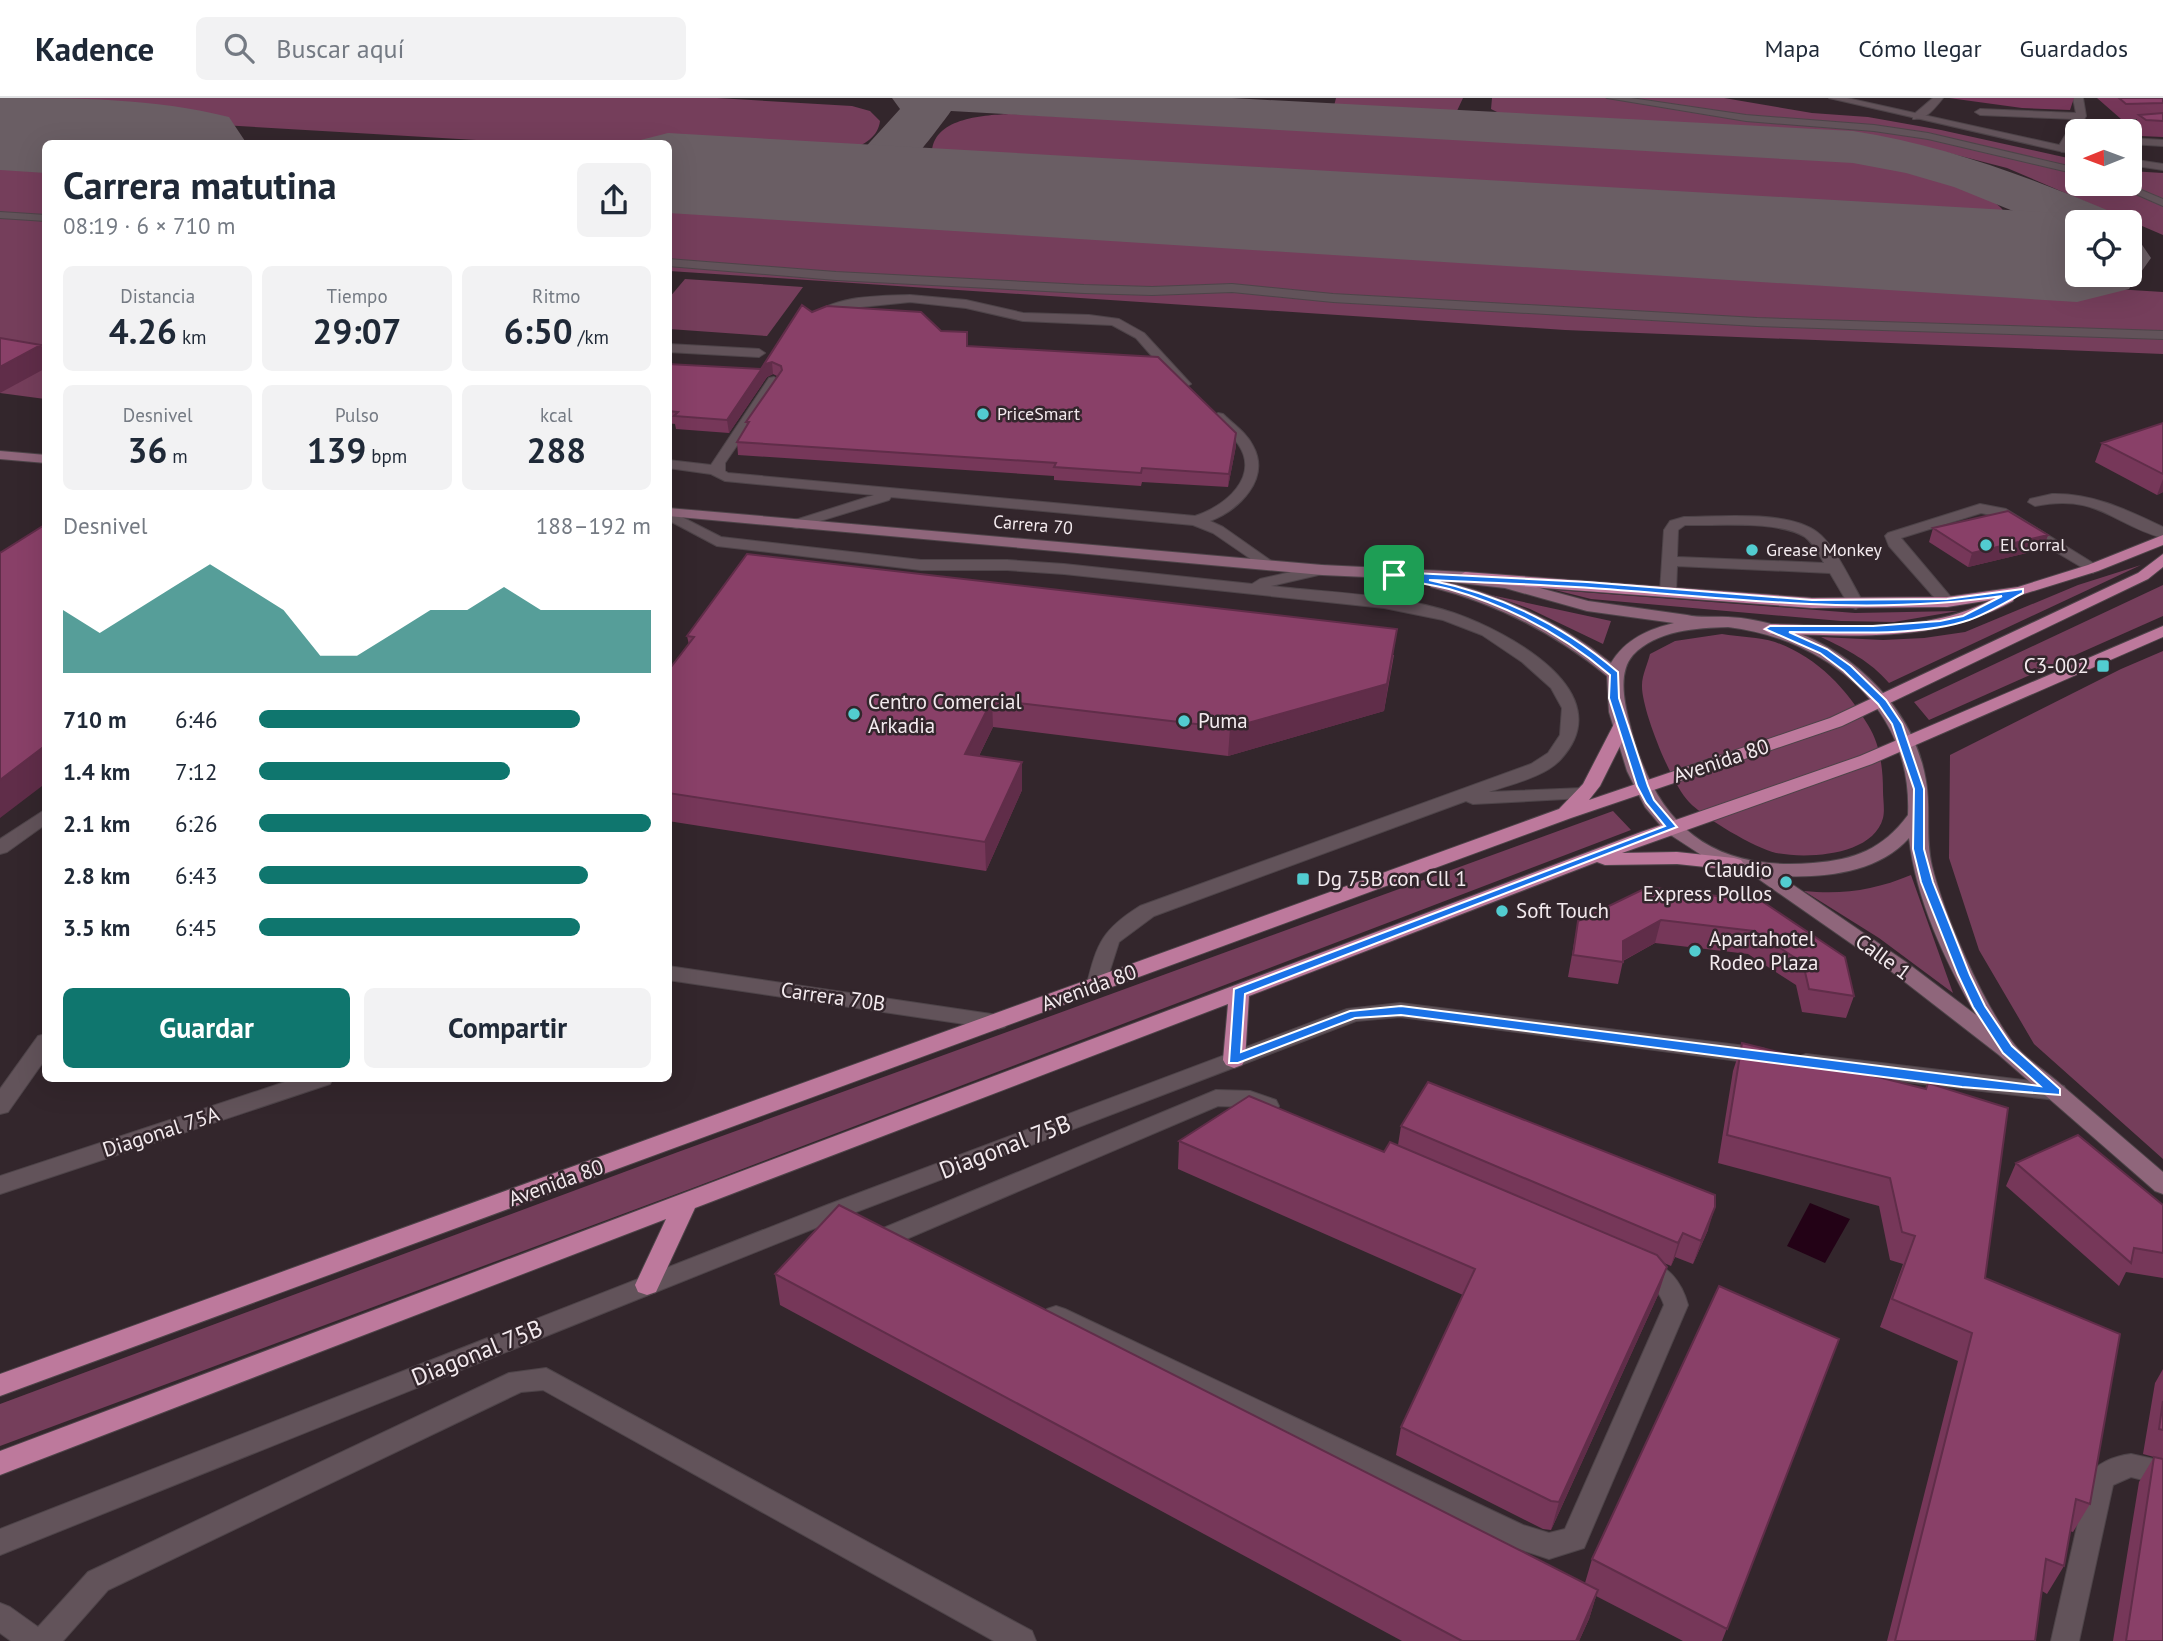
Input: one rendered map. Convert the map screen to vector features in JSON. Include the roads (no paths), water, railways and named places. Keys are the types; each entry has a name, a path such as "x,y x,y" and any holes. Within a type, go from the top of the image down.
{"main road":[{"path":"0,455 42,459"},
{"name":"Carrera 70","path":"672,513 1322,570 1465,577 1506,583 1587,606 1702,621"},
{"path":"1465,577 1856,604 1947,602 2020,591 2093,568 2163,540"},
{"name":"Avenida 80","path":"0,1385 1564,814 1779,742 1882,702 2143,576 2163,559"},
{"name":"Carrera 70","path":"1394,575 1451,587 1502,604 1560,632 1586,649 1615,674"},
{"path":"1770,629 1873,629 1940,624 1966,618 2020,591"},
{"path":"1702,621 1664,631 1639,642 1626,653 1615,674 1614,698 1621,726 1650,801 1672,827 1704,851 1734,864"},
{"name":"Calle 1","path":"1702,621 1732,622 1798,637 1848,668 1882,702 1897,724 1919,789 1919,849 1927,882 1964,975 1980,1007 2007,1049"},
{"path":"0,1463 1579,862 1672,827 1814,780 1905,744 2163,631"},
{"path":"1564,814 1584,793 1603,766 1621,726"},
{"path":"1579,862 1628,857 1734,864 1756,868 1806,870 1845,866 1868,859 1903,838 1917,815"},
{"name":"Calle 1","path":"1756,868 1899,967 2007,1049 2163,1185"},
{"path":"1234,1060 1239,992"},
{"path":"647,1285 687,1202"}],"street":[{"path":"1612,98 1746,118 1863,126 1928,136 2065,167"},
{"path":"1834,98 2065,150"},
{"path":"1916,117 1930,108 1938,98"},
{"path":"2062,149 2081,116 2078,98"},
{"path":"1980,112 2081,116"},
{"path":"2142,123 2163,123"},
{"path":"1928,136 1951,125"},
{"path":"2142,142 2163,143"},
{"path":"2142,163 2163,167"},
{"path":"2142,194 2163,203"},
{"path":"0,215 42,218"},
{"path":"672,262 836,276 1097,290 1232,288 1333,298 1627,313 1757,323 2163,335"},
{"path":"816,318 834,307 877,299 953,302 1022,317 1122,324 1140,337 1245,443 1251,461 1251,476 1247,488 1214,517 1196,521"},
{"path":"672,348 759,353"},
{"path":"672,464 717,470"},
{"path":"797,524 891,494"},
{"path":"2035,502 2064,496 2087,500 2163,533"},
{"path":"1947,602 1894,543 1893,536 1980,508 2009,510 2093,568"},
{"path":"672,516 713,547 921,565 1033,566 1384,603 1447,616 1488,632 1528,657 1558,685 1571,708 1569,735 1554,757 1537,768 1457,799 1147,911 1117,928 1106,945 1097,984"},
{"path":"1668,592 1671,530 1675,524 1782,524 1800,528 1814,536 1856,604"},
{"path":"1669,561 1833,568"},
{"path":"1242,588 1322,570"},
{"path":"1457,799 1584,793"},
{"path":"0,848 42,818"},
{"name":"Carrera 70B","path":"672,974 998,1022"},
{"name":"Diagonal 75B","path":"0,1542 835,1211 1354,1014 1401,1010 1962,1083 2056,1092"},
{"path":"0,1106 42,1047"},
{"name":"Diagonal 75A","path":"0,1185 310,1082"},
{"path":"889,1236 1216,1098 1250,1099 1289,1115"},
{"path":"835,1211 914,1248"},
{"path":"1040,1308 1517,1536 1549,1546 1574,1539 1676,1305 1672,1290 1659,1274 1621,1258"},
{"path":"44,1641 98,1581 518,1381 546,1379 1022,1641"},
{"path":"2065,1641 2101,1478 2119,1466 2141,1465 2163,1473"},
{"path":"0,1616 34,1641"}],"lane":[{"path":"774,381 725,453 717,470 725,477 1196,521 1218,530 1269,565"}],"place":[{"name":"PriceSmart","path":"983,414"},
{"name":"El Corral","path":"1986,545"},
{"name":"Grease Monkey","path":"1752,550"},
{"name":"C3-002","path":"2103,666"},
{"name":"Centro Comercial Arkadia","path":"854,714"},
{"name":"Puma","path":"1184,721"},
{"name":"Dg 75B con Cll 1","path":"1303,879"},
{"name":"Claudio Express Pollos","path":"1786,882"},
{"name":"Soft Touch","path":"1502,911"},
{"name":"Apartahotel Rodeo Plaza","path":"1695,951"}]}
